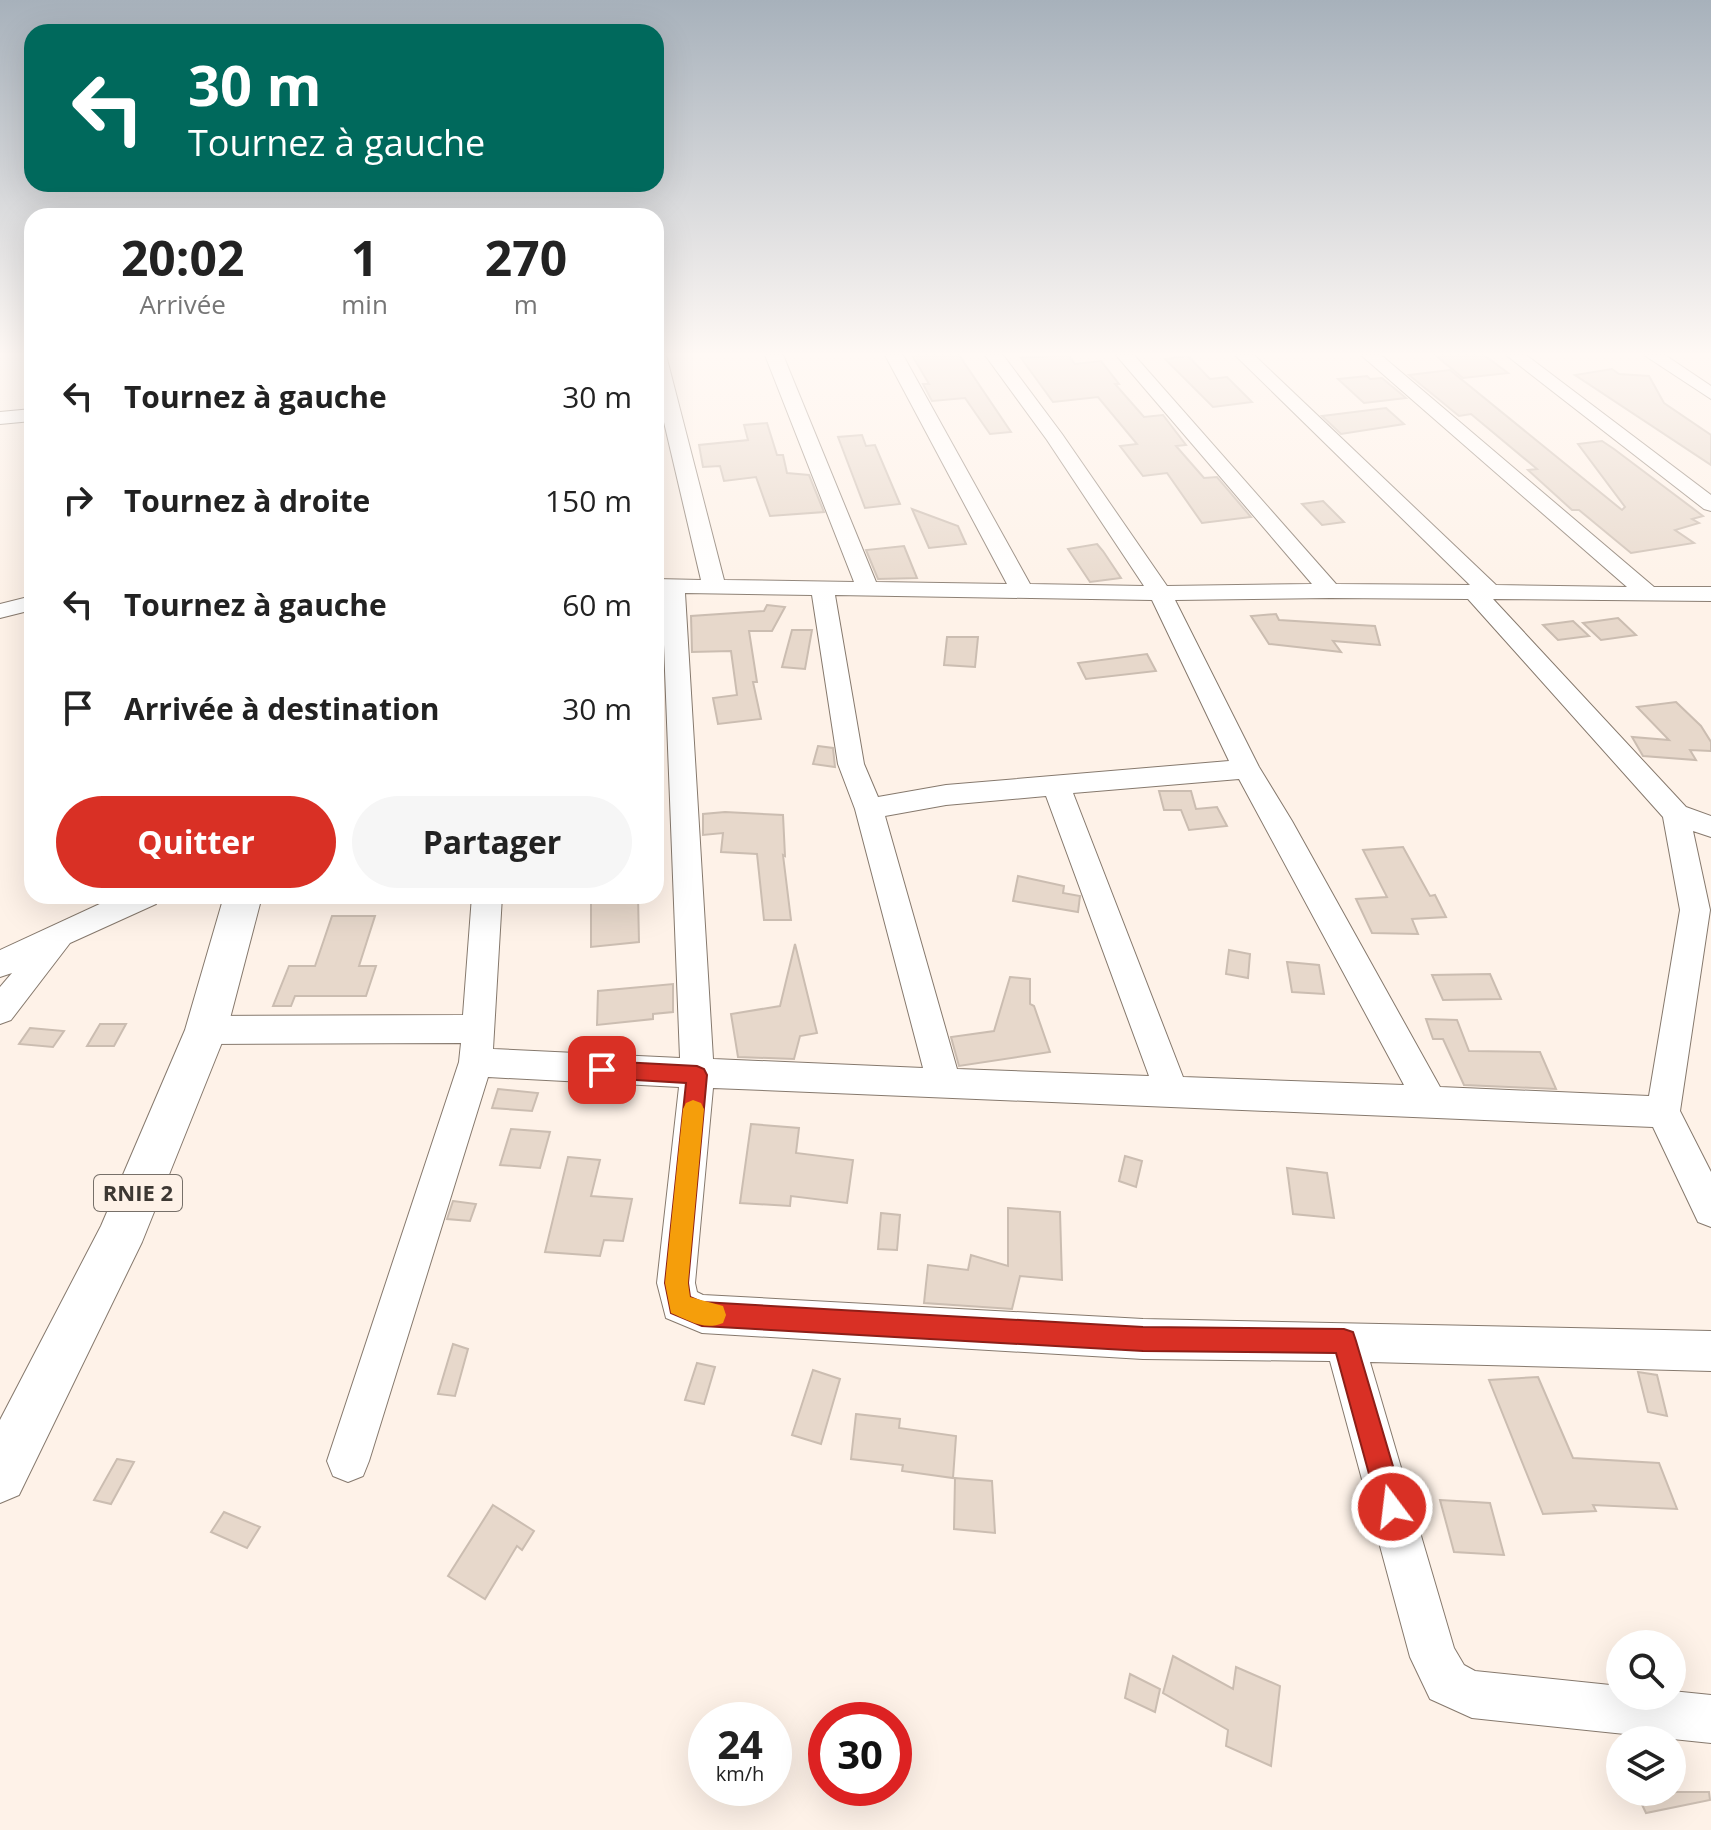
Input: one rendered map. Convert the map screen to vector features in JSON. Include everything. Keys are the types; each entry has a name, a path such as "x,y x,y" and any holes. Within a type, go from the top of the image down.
{"main road":[{"name":"RNIE 2","path":"0,1476 118,1242 206,1030 241,904"}],"street":[{"path":"678,440 714,586"},
{"path":"808,440 867,587"},
{"path":"941,440 1022,590"},
{"path":"1057,440 1160,593 1246,769 1278,821 1429,1099"},
{"path":"1199,440 1330,591"},
{"path":"1329,440 1481,592 1676,814 1703,904 1663,1112 1711,1210"},
{"path":"1470,440 1649,594"},
{"path":"1627,440 1711,505"},
{"path":"1711,594 1160,593 664,586 697,1075 676,1283 680,1304 702,1314 1143,1339 1711,1351"},
{"path":"822,586 851,764 869,809 944,1082"},
{"path":"0,611 24,605"},
{"path":"869,809 946,795 1246,769"},
{"path":"1056,785 1172,1092"},
{"path":"1676,814 1711,827"},
{"path":"0,964 128,904"},
{"path":"348,1461 476,1046 486,904"},
{"path":"0,1011 59,935"},
{"path":"206,1030 476,1046 697,1075 1429,1099 1663,1112"},
{"path":"1344,1341 1433,1657 1447,1682 1472,1694 1711,1719"}],"building":[{"path":"772,440 777,455 783,455 787,473 809,475 824,512 770,516 756,477 724,481 720,466 703,467 699,445"},
{"path":"839,440 864,440 866,446 875,445 900,504 865,508"},
{"path":"1134,440 1182,440 1186,445 1176,446 1204,478 1217,477 1251,517 1202,523 1167,473 1143,476 1120,446 1137,444"},
{"path":"1503,440 1536,440 1622,510 1625,507 1578,444 1602,441 1703,516 1692,519 1699,523 1675,530 1694,543 1631,553 1579,510 1572,510 1528,470 1537,469"},
{"path":"1674,440 1711,440 1711,465"},
{"path":"1323,501 1344,522 1322,525 1302,504"},
{"path":"912,509 958,526 966,544 929,548"},
{"path":"1097,544 1121,578 1090,582 1068,549"},
{"path":"904,546 917,578 878,579 866,550"},
{"path":"767,605 785,607 772,631 749,631 757,682 753,682 761,719 718,724 713,698 737,695 731,651 692,652 691,616 764,611"},
{"path":"1276,614 1279,620 1375,626 1380,645 1333,641 1341,652 1269,644 1251,616"},
{"path":"1618,618 1636,635 1601,640 1583,623"},
{"path":"1573,621 1589,636 1558,640 1543,625"},
{"path":"792,630 812,630 805,669 782,667"},
{"path":"947,637 978,637 975,667 944,665"},
{"path":"1147,654 1156,671 1086,679 1078,663"},
{"path":"1676,702 1701,726 1711,742 1711,751 1690,750 1696,760 1643,756 1632,737 1669,740 1637,707"},
{"path":"818,746 833,748 835,767 813,764"},
{"path":"1159,791 1191,791 1196,809 1217,807 1227,826 1189,830 1181,810 1164,810"},
{"path":"703,814 783,815 783,855 791,920 764,920 757,854 721,852 723,833 703,835"},
{"path":"1403,847 1430,896 1435,895 1446,917 1412,919 1418,934 1372,933 1356,899 1387,897 1363,850"},
{"path":"1018,876 1064,886 1063,893 1080,896 1078,912 1013,901"},
{"path":"591,904 638,904 639,942 591,947"},
{"path":"332,916 375,916 359,966 376,966 366,996 295,996 291,1006 273,1006 289,966 315,966"},
{"path":"795,944 817,1033 800,1036 794,1059 738,1057 731,1014 780,1006"},
{"path":"1229,950 1250,954 1248,978 1226,974"},
{"path":"1287,962 1319,965 1324,994 1292,992"},
{"path":"1490,974 1501,999 1443,1000 1432,975"},
{"path":"1010,977 1030,979 1030,1004 1034,1006 1050,1052 959,1066 951,1037 994,1031"},
{"path":"673,984 673,1012 653,1014 653,1019 597,1025 598,991"},
{"path":"1426,1019 1457,1020 1469,1051 1540,1052 1556,1089 1464,1085 1443,1039 1433,1039"},
{"path":"100,1024 126,1024 114,1046 87,1046"},
{"path":"30,1028 64,1031 53,1047 19,1044"},
{"path":"498,1089 538,1093 532,1111 492,1108"},
{"path":"751,1124 799,1128 796,1153 853,1160 847,1203 791,1196 790,1206 740,1203"},
{"path":"511,1129 550,1132 540,1168 500,1165"},
{"path":"1125,1156 1142,1161 1136,1187 1119,1181"},
{"path":"568,1157 600,1160 591,1196 632,1199 623,1241 604,1240 600,1256 545,1252"},
{"path":"1287,1168 1327,1173 1334,1218 1293,1214"},
{"path":"453,1201 476,1204 470,1221 447,1219"},
{"path":"1008,1208 1060,1212 1062,1280 1020,1276 1012,1309 924,1303 928,1265 968,1270 971,1255 1008,1266"},
{"path":"881,1213 900,1215 897,1250 878,1249"},
{"path":"453,1344 468,1349 455,1396 438,1394"},
{"path":"697,1363 715,1367 704,1404 685,1400"},
{"path":"813,1370 840,1379 821,1444 792,1435"},
{"path":"1638,1372 1657,1375 1667,1416 1648,1412"},
{"path":"1538,1377 1573,1458 1659,1463 1677,1509 1593,1505 1596,1511 1543,1514 1489,1380"},
{"path":"856,1414 900,1419 899,1428 956,1436 953,1478 902,1471 903,1465 851,1459"},
{"path":"117,1459 134,1462 111,1504 94,1500"},
{"path":"955,1478 992,1481 995,1533 954,1529"},
{"path":"1440,1500 1490,1503 1504,1555 1454,1552"},
{"path":"493,1505 534,1531 522,1550 517,1546 485,1599 448,1576"},
{"path":"224,1512 260,1527 247,1548 211,1532"},
{"path":"1173,1656 1233,1689 1236,1667 1280,1686 1271,1766 1226,1746 1228,1730 1163,1693"},
{"path":"1130,1674 1160,1689 1155,1712 1125,1698"},
{"path":"1686,1792 1709,1792 1710,1800 1686,1805"},
{"path":"1643,1806 1680,1806 1646,1813"}],"slow traffic":[{"path":"693,1109 676,1283 680,1304 702,1314 715,1315"}],"route":[{"path":"602,1070 697,1075 676,1283 680,1304 702,1314 1143,1339 1344,1341 1392,1507"}]}
